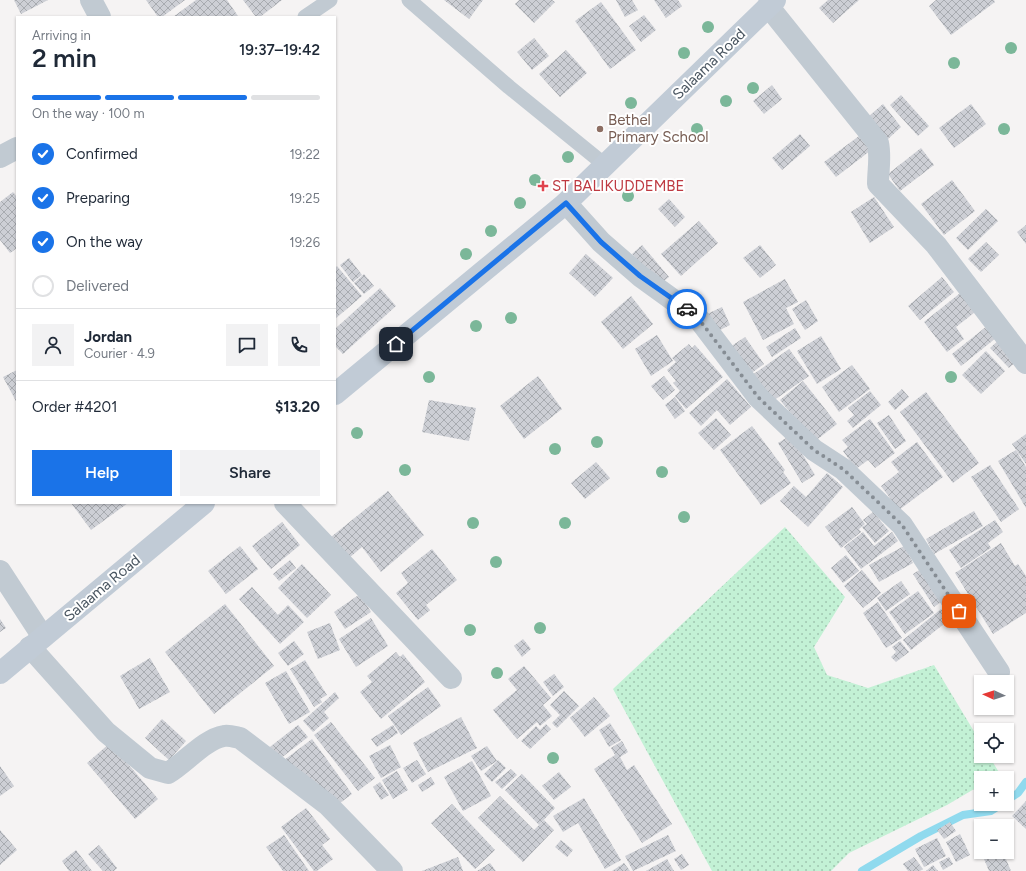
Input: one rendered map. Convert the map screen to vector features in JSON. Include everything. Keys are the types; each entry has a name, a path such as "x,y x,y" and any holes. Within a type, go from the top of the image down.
{"main road":[{"name":"Salaama Road","path":"336,393 566,203 772,3"},
{"name":"Salaama Road","path":"0,673 203,504"}],"street":[{"path":"91,0 99,16"},
{"path":"772,3 878,143 881,155 878,169 878,184 936,244 1026,363"},
{"path":"566,203 607,247 640,276 698,318 758,397 814,450 843,469 902,525 999,672"},
{"path":"286,504 450,678"},
{"path":"0,571 37,642 106,732 150,768 168,773 210,741 225,736 240,738 328,805 392,871"}],"lane":[{"path":"306,16 330,0"},
{"path":"408,0 509,87 605,165"}],"green space":[{"path":"785,527 845,597 814,647 827,675 868,688 934,665 974,731 974,763 993,763 998,771 974,771 974,789 947,805 849,853 831,871 712,871 613,689"}],"building":[{"path":"14,0 48,0 21,14"},
{"path":"146,0 185,0 163,16 157,16"},
{"path":"196,0 227,0 238,16 174,16"},
{"path":"243,0 282,0 261,16 255,16"},
{"path":"444,0 483,0 469,19"},
{"path":"519,0 552,0 555,2 534,23 515,4"},
{"path":"616,0 632,0 638,10 625,17"},
{"path":"654,0 678,0 682,6 666,18"},
{"path":"828,0 859,0 833,23 819,8"},
{"path":"936,0 994,0 995,2 951,35 929,6"},
{"path":"601,2 636,50 610,69 575,21"},
{"path":"644,15 656,30 641,42 629,26"},
{"path":"534,38 549,56 532,70 517,52"},
{"path":"566,50 587,73 560,97 539,74"},
{"path":"772,85 782,99 764,114 753,101"},
{"path":"901,95 929,126 918,136 890,105"},
{"path":"883,104 901,127 888,139 869,116"},
{"path":"971,104 986,124 954,148 939,128"},
{"path":"800,134 810,146 782,170 772,158"},
{"path":"859,136 870,151 836,177 824,162"},
{"path":"921,148 934,165 900,191 888,174"},
{"path":"952,180 975,211 944,235 921,204"},
{"path":"13,192 16,196 16,249 10,253 0,240 0,202"},
{"path":"874,197 894,227 870,243 851,212"},
{"path":"669,199 685,217 675,227 658,209"},
{"path":"986,209 998,221 968,250 956,238"},
{"path":"699,221 718,243 681,276 661,254"},
{"path":"1026,225 1026,244 1017,232"},
{"path":"986,242 999,255 981,272 968,259"},
{"path":"642,245 669,277 658,286 632,254"},
{"path":"760,245 776,265 760,278 743,258"},
{"path":"586,254 613,278 595,297 569,273"},
{"path":"349,258 362,275 353,282 340,265"},
{"path":"337,266 362,296 336,318"},
{"path":"364,274 374,286 364,294 354,283"},
{"path":"942,277 954,292 920,320 908,306"},
{"path":"785,279 798,302 786,308 794,324 763,340 743,302"},
{"path":"380,288 396,306 343,354 336,347 336,328"},
{"path":"964,290 979,309 956,327 964,339 947,352 924,322"},
{"path":"631,296 653,324 623,349 601,322"},
{"path":"806,300 818,321 805,330 792,309"},
{"path":"722,307 730,325 716,332 707,314"},
{"path":"987,326 996,338 961,366 952,354"},
{"path":"795,328 801,338 772,357 766,347"},
{"path":"657,335 673,361 651,376 635,349"},
{"path":"821,336 841,369 817,384 797,351"},
{"path":"745,337 764,364 746,377 727,349"},
{"path":"1000,339 1020,358 1009,368 990,348"},
{"path":"689,344 692,348 695,345 723,377 686,409 675,396 680,391 673,383 676,381 667,370 676,362 672,358"},
{"path":"789,349 809,376 770,403 751,376"},
{"path":"986,351 1005,371 981,394 962,375"},
{"path":"852,365 870,389 839,412 822,387"},
{"path":"16,370 16,401 3,377"},
{"path":"538,376 562,409 524,439 500,406"},
{"path":"664,376 675,390 663,400 651,386"},
{"path":"727,379 751,407 730,425 717,410 701,426 689,413"},
{"path":"803,381 837,424 814,442 780,400"},
{"path":"902,389 909,397 895,410 888,402"},
{"path":"870,391 881,405 853,428 847,421 854,415 848,408"},
{"path":"926,392 979,463 953,483 900,412"},
{"path":"675,397 685,411 675,419 665,405"},
{"path":"429,400 476,408 469,441 422,432"},
{"path":"889,415 906,441 895,449 877,423"},
{"path":"716,418 731,435 714,450 698,433"},
{"path":"870,419 895,453 875,468 868,460 856,469 843,451 848,447 842,440"},
{"path":"752,426 785,470 783,472 791,483 761,505 720,450"},
{"path":"1026,434 1026,464 1012,444"},
{"path":"791,435 815,475 802,483 778,443"},
{"path":"917,442 943,477 899,510 881,486 899,472 891,462"},
{"path":"1016,450 1026,467 1026,508 998,461"},
{"path":"596,462 610,478 585,499 571,483"},
{"path":"990,465 1019,509 1001,522 971,477"},
{"path":"827,473 843,487 808,527 780,501 794,486 806,497"},
{"path":"388,491 424,535 381,572 362,547 349,558 331,537"},
{"path":"72,504 127,504 91,530"},
{"path":"852,507 865,524 859,529 861,532 841,548 825,527"},
{"path":"974,511 983,526 934,554 926,539"},
{"path":"873,512 889,531 875,543 862,527 867,524 863,520"},
{"path":"995,520 1003,532 988,543 991,548 961,568 949,550"},
{"path":"282,522 300,545 271,569 252,546"},
{"path":"863,532 874,546 892,532 898,541 861,569 844,547"},
{"path":"1001,543 1015,566 1018,564 1026,576 1026,613 993,634 955,573"},
{"path":"240,546 258,569 226,594 208,571"},
{"path":"904,546 913,563 879,582 869,565"},
{"path":"432,549 457,580 426,605 430,610 418,620 396,593 408,583 401,573"},
{"path":"846,555 859,571 843,583 831,568"},
{"path":"290,560 296,568 279,581 273,574"},
{"path":"302,564 331,595 307,618 278,588"},
{"path":"924,567 944,600 934,607 913,574"},
{"path":"862,570 881,593 863,608 844,586"},
{"path":"901,581 910,594 886,611 877,598"},
{"path":"252,587 278,615 288,605 304,622 280,644 239,599"},
{"path":"918,591 934,613 905,634 889,612"},
{"path":"360,594 371,612 345,629 334,612"},
{"path":"878,602 902,638 886,648 863,613"},
{"path":"225,604 274,666 214,714 165,652"},
{"path":"941,609 949,620 911,650 903,640"},
{"path":"371,618 388,646 356,667 339,639"},
{"path":"0,619 6,628 0,632"},
{"path":"330,623 340,650 318,659 307,632"},
{"path":"523,639 531,649 522,657 514,646"},
{"path":"294,641 304,654 288,666 278,653"},
{"path":"900,641 909,652 896,662 891,657 896,652 892,647"},
{"path":"396,652 400,657 403,654 425,682 381,719 360,692 372,682 367,676"},
{"path":"150,658 170,692 139,709 120,676"},
{"path":"305,660 327,695 320,699 322,702 314,707 290,669"},
{"path":"524,666 551,698 543,705 552,716 540,726 537,722 517,739 493,710 517,690 508,679"},
{"path":"286,671 310,712 289,724 265,683"},
{"path":"554,674 564,687 553,696 543,682"},
{"path":"428,687 441,706 401,735 388,716"},
{"path":"564,691 579,706 557,728 552,723 560,715 550,705"},
{"path":"335,692 339,698 324,712 329,718 313,732 303,721"},
{"path":"594,697 610,716 585,737 570,718"},
{"path":"461,717 477,748 428,772 413,743"},
{"path":"162,719 186,741 169,760 145,738"},
{"path":"331,722 375,778 358,791 314,735"},
{"path":"610,723 621,740 609,747 599,730"},
{"path":"546,724 551,729 530,749 521,741 536,726 540,730"},
{"path":"298,725 308,737 276,762 266,750"},
{"path":"393,725 398,733 377,747 371,739"},
{"path":"312,739 352,794 336,806 283,761"},
{"path":"622,741 628,752 620,757 627,770 634,765 672,824 642,843 594,769 615,755 611,748"},
{"path":"110,743 158,799 135,819 87,763"},
{"path":"390,745 401,767 381,778 369,756"},
{"path":"487,746 497,761 481,771 471,756"},
{"path":"417,760 426,774 412,783 403,768"},
{"path":"498,760 506,768 492,782 484,774"},
{"path":"472,761 491,796 463,811 444,777"},
{"path":"0,766 14,786 0,796"},
{"path":"511,769 517,775 502,789 495,782"},
{"path":"397,771 408,790 393,799 382,780"},
{"path":"559,772 571,787 554,800 542,786"},
{"path":"522,774 555,808 539,825 505,790"},
{"path":"431,777 435,784 422,792 418,785"},
{"path":"380,782 389,795 381,800 373,787"},
{"path":"500,796 534,830 544,820 554,830 523,862 478,818"},
{"path":"584,798 621,860 605,869 578,823 563,832 553,816"},
{"path":"1026,801 1026,829 1012,816"},
{"path":"452,804 495,850 475,869 431,823"},
{"path":"306,808 330,839 322,845 333,859 317,871 314,871 281,827"},
{"path":"950,822 956,831 944,839 937,830"},
{"path":"0,830 17,850 0,865"},
{"path":"960,834 970,855 956,862 946,842"},
{"path":"284,835 309,871 283,871 266,847"},
{"path":"668,835 676,851 633,871 625,856"},
{"path":"937,838 946,856 924,867 915,849"},
{"path":"561,840 573,850 567,857 555,847"},
{"path":"99,845 117,868 114,871 103,871 88,854"},
{"path":"76,850 92,871 69,871 62,861"},
{"path":"682,854 689,865 681,870 674,859"},
{"path":"458,857 463,871 422,871"},
{"path":"914,857 923,869 920,871 908,871 903,864"},
{"path":"949,857 953,864 943,870 939,862"},
{"path":"667,859 674,871 646,871"},
{"path":"984,859 1006,859 1011,871 989,871"},
{"path":"490,863 496,871 477,871"},
{"path":"624,863 630,871 612,871"},
{"path":"933,865 938,871 926,871"}],"waterway":[{"path":"1014,796 1018,793 1026,782"},
{"path":"862,871 921,836 963,815 991,811"}],"way so far":[{"path":"687,309 698,318 758,397 814,450 843,469 902,525 959,611"}],"place":[{"name":"Bethel Primary School","path":"600,129"},
{"name":"ST BALIKUDDEMBE","path":"543,186"}],"route":[{"path":"396,344 566,203 601,242 640,276 687,309"}]}
